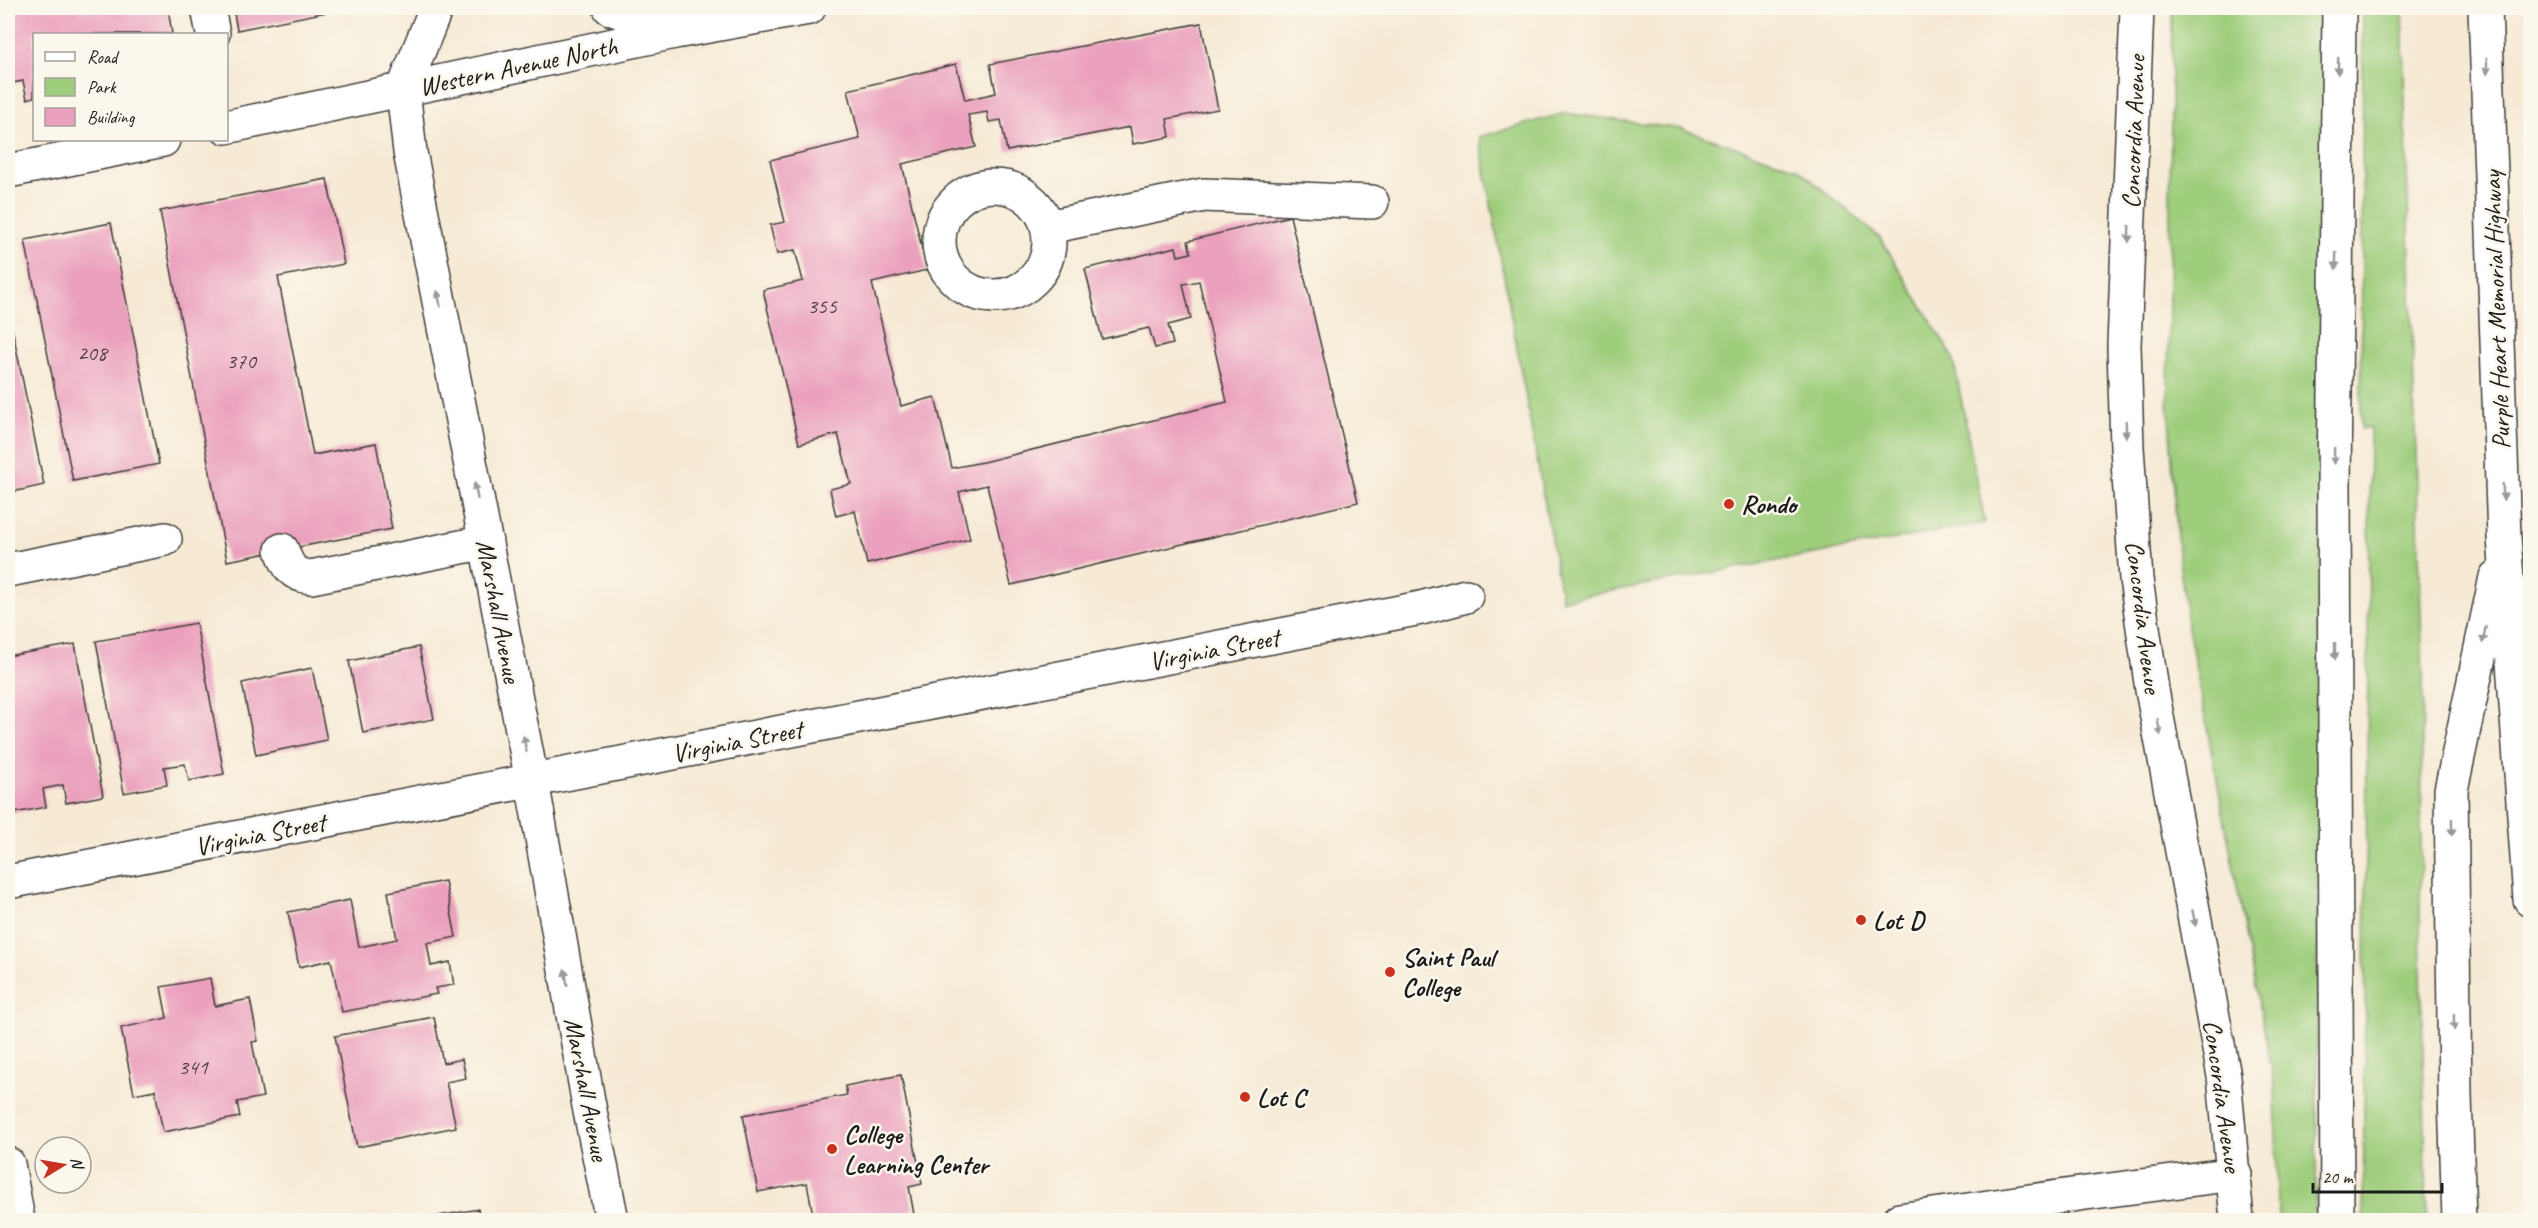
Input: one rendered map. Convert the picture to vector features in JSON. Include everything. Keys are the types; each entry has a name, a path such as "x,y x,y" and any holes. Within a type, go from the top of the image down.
{"main road":[{"path":"208,8 213,33"},
{"name":"Marshall Avenue","path":"436,8 403,90 410,152 532,781 589,1106 612,1221"},
{"path":"610,8 675,32"},
{"name":"Western Avenue North","path":"228,123 403,90 675,32 809,8"},
{"name":"Concordia Avenue","path":"2137,8 2124,346 2127,447 2136,579 2152,690 2224,1076 2235,1174 2237,1221"},
{"path":"2337,1221 2334,486 2339,8"},
{"name":"Purple Heart Memorial Highway","path":"2485,8 2505,537 2530,899"},
{"path":"8,171 158,141"},
{"path":"1048,227 1204,195 1372,202"},
{"path":"2459,1221 2451,790 2505,537"},
{"path":"8,570 165,539"},
{"path":"282,550 288,568 298,576 311,577 486,542"},
{"name":"Virginia Street","path":"8,882 1415,610 1466,596"},
{"path":"8,1164 18,1221"},
{"path":"1899,1221 2086,1193 2235,1174"}],"green space":[{"path":"2172,8 2325,8 2316,1220 2278,1220 2275,1087 2188,627 2178,552 2168,399"},
{"path":"2363,8 2402,8 2423,681 2420,923 2427,1220 2363,1220 2370,429 2361,429"},
{"path":"1565,113 1682,129 1797,168 1880,238 1953,357 1985,523 1562,600 1479,137"}],"building":[{"path":"8,8 168,8 172,33 33,33 33,97 27,99 23,81 8,84"},
{"path":"233,8 326,8 327,12 237,30"},
{"path":"1201,23 1218,109 1167,119 1170,137 1133,144 1130,127 1007,151 1001,120 989,122 987,112 968,115 976,147 902,164 927,270 872,283 901,406 935,397 952,468 1227,402 1199,281 1183,284 1191,319 1168,325 1173,344 1155,348 1149,328 1102,339 1085,269 1176,247 1178,256 1191,253 1188,241 1290,216 1358,502 1011,585 987,485 959,492 970,539 867,564 855,511 836,516 832,499 830,489 851,484 838,434 799,444 763,290 803,281 795,250 777,254 770,225 785,222 770,160 860,139 848,90 956,64 965,100 996,93 990,64"},
{"path":"327,179 344,264 278,277 313,455 376,443 392,529 227,561 160,211"},
{"path":"111,223 159,464 73,481 25,240"},
{"path":"8,313 44,485 8,493"},
{"path":"196,623 224,774 189,781 185,764 164,767 167,785 124,793 96,641"},
{"path":"75,644 103,796 66,803 63,785 43,789 46,807 9,814 8,656"},
{"path":"419,647 434,719 363,733 349,661"},
{"path":"312,668 327,740 256,755 242,683"},
{"path":"445,881 456,937 427,943 431,966 450,962 454,985 435,988 437,994 342,1012 331,960 299,967 288,912 350,900 359,947 397,939 388,892"},
{"path":"210,978 215,1006 250,999 258,1041 252,1042 263,1097 237,1102 240,1117 163,1132 155,1090 134,1094 121,1028 167,1018 161,987"},
{"path":"434,1017 443,1063 462,1059 466,1078 446,1082 456,1127 357,1147 335,1036"},
{"name":"College Learning Center","path":"901,1075 922,1184 909,1187 915,1220 814,1220 807,1183 758,1192 743,1115 847,1095 845,1086"},
{"path":"478,1209 480,1220 422,1220 422,1219"}],"place":[{"name":"Rondo","path":"1729,504"},
{"name":"Lot D","path":"1861,920"},
{"name":"Saint Paul College","path":"1390,972"},
{"name":"Lot C","path":"1245,1097"},
{"name":"College Learning Center","path":"832,1149"}]}
